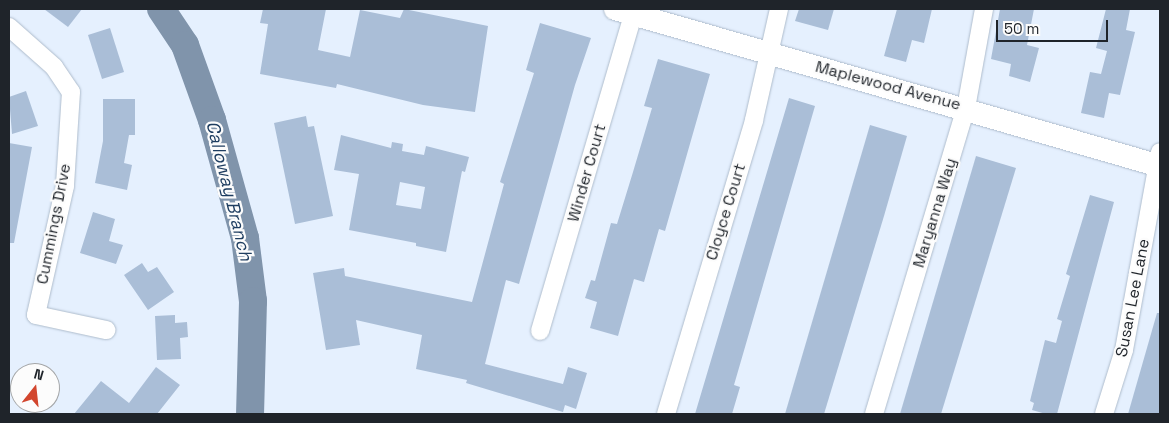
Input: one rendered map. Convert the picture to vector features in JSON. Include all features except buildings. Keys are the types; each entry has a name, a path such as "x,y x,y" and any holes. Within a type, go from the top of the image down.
{"street":[{"name":"Cloyce Court","path":"666,414 754,120 779,9"},
{"name":"Maryanna Way","path":"874,414 966,108 984,9"},
{"name":"Maplewood Avenue","path":"624,12 1160,161"},
{"name":"Winder Court","path":"540,330 624,12"},
{"name":"Cummings Drive","path":"9,27 54,67 70,92 65,186 36,315 106,330"},
{"name":"Susan Lee Lane","path":"1104,414 1124,350 1160,161"}],"waterway":[{"name":"Calloway Branch","path":"161,9 185,45 212,120 245,238 253,301 250,414"}]}
